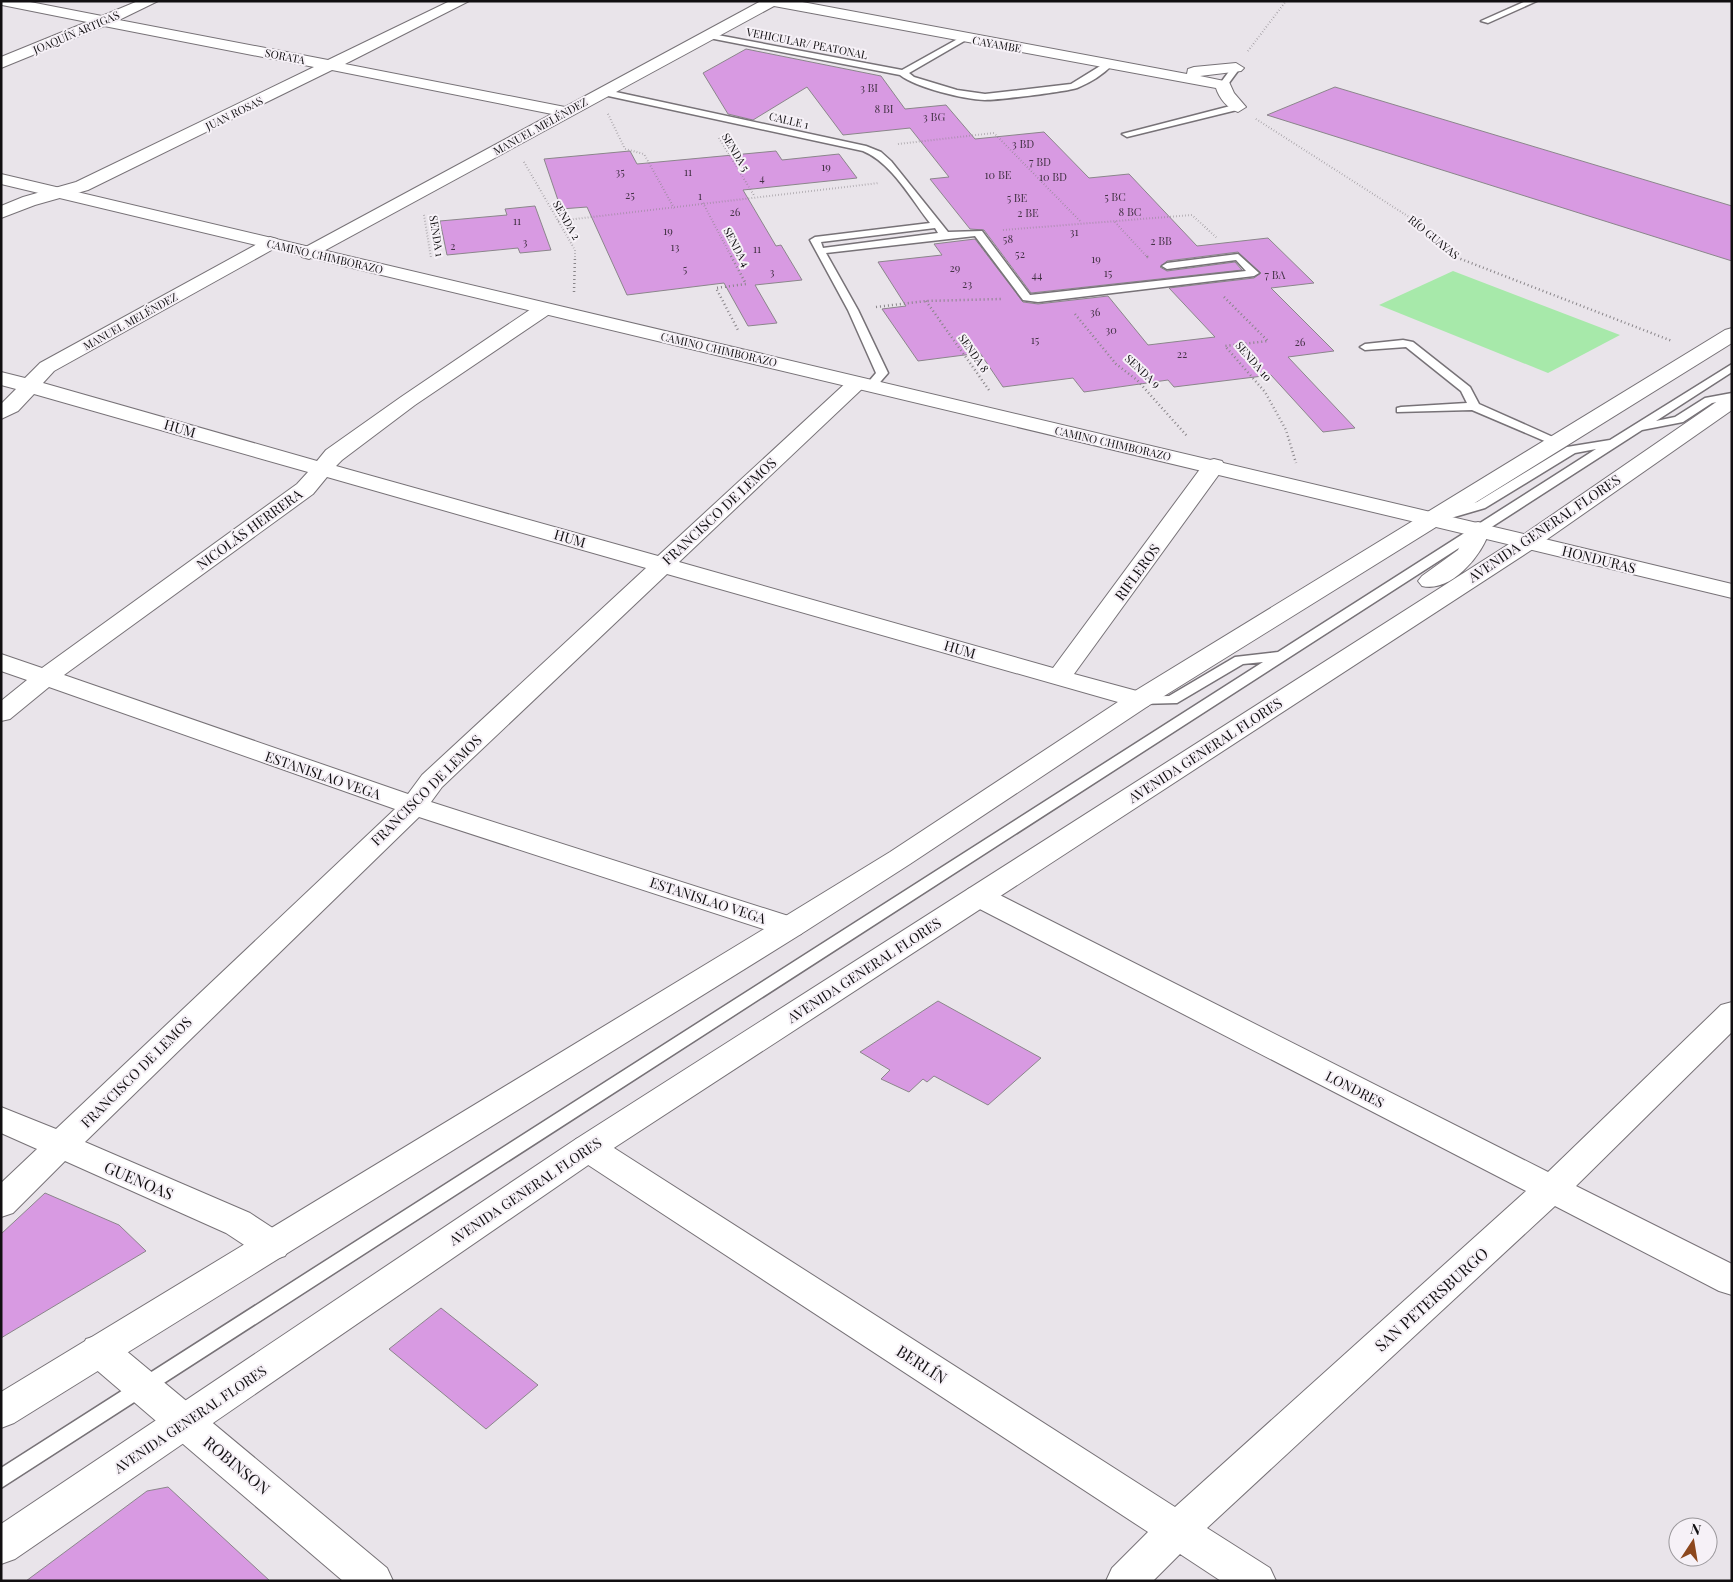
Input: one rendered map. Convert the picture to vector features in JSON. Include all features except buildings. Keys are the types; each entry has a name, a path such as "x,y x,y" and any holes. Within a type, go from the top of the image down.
{"street":[{"name":"SORATA","path":"2,1 566,112"},
{"name":"JOAQUÍN ARTIGAS","path":"1,63 151,1"},
{"name":"JUAN ROSAS","path":"1,213 29,201 82,186 462,1"},
{"name":"MANUEL MELÉNDEZ","path":"309,253 706,35 772,1"},
{"name":"CAYAMBE","path":"772,1 1223,85"},
{"path":"1166,75 1236,68"},
{"path":"1223,85 1226,94 1238,107"},
{"name":"CAMINO CHIMBORAZO","path":"1,179 544,309 1437,518"},
{"name":"MANUEL MELÉNDEZ","path":"1,413 11,407 47,367 270,243"},
{"name":"NICOLÁS HERRERA","path":"1,713 22,699 44,678 305,489 334,455 408,401 544,309"},
{"path":"1,1412 99,1350 273,1246 432,1145 790,927 900,858 1139,700 1437,518 1700,352 1732,334"},
{"name":"HUM","path":"1,378 1139,700"},
{"name":"FRANCISCO DE LEMOS","path":"1,1204 169,1039 414,806 432,781 662,564 864,384"},
{"name":"AVENIDA GENERAL FLORES","path":"1,1546 588,1148 1528,542 1732,400"},
{"name":"RIFLEROS","path":"1059,677 1214,466"},
{"name":"HONDURAS","path":"1437,518 1732,591"},
{"path":"1265,712 1280,683 1295,669 1466,557 1474,546 1478,529"},
{"name":"ESTANISLAO VEGA","path":"1,662 414,806 790,927"},
{"name":"LONDRES","path":"978,896 1732,1282"},
{"name":"SAN PETERSBURGO","path":"1126,1581 1177,1530 1551,1189 1732,1014"},
{"name":"GUENOAS","path":"1,1119 61,1147 238,1223 273,1246"},
{"name":"BERLÍN","path":"588,1148 1256,1581"},
{"name":"ROBINSON","path":"99,1350 373,1581"}],"lane":[{"path":"1485,21 1533,1"},
{"name":"VEHICULAR/ PEATONAL","path":"706,35 903,73 911,79 946,89 985,96 1073,86 1088,80 1108,64"},
{"path":"903,73 963,38"},
{"path":"1223,85 1236,68"},
{"name":"CALLE 1","path":"602,92 878,154"},
{"path":"1127,134 1238,107"},
{"path":"878,154 902,180 945,235"},
{"path":"864,384 882,373 853,310 815,240 938,225"},
{"path":"820,251 945,235 978,233 1027,298 1053,297 1254,273 1238,257 1167,266"},
{"path":"1167,266 1182,281"},
{"path":"1365,347 1409,344 1466,389 1474,406"},
{"path":"1,1479 1732,367"},
{"path":"1639,428 1679,420 1709,400 1732,396"},
{"path":"1401,410 1474,406 1558,442"},
{"path":"1437,518 1481,505 1572,450 1617,441"},
{"path":"1139,700 1172,700 1240,660 1282,655"}],"path":[{"path":"1236,68 1286,1"},
{"path":"602,92 608,115 625,148 644,154 674,208"},
{"name":"RÍO GUAYAS","path":"1238,107 1285,139 1420,224 1455,258 1700,352"},
{"name":"SENDA 5","path":"705,114 755,197"},
{"path":"878,154 886,145 994,134 1082,222"},
{"name":"SENDA 2","path":"512,142 574,250 574,316"},
{"path":"558,221 902,180"},
{"name":"SENDA 1","path":"421,192 435,283"},
{"name":"SENDA 4","path":"703,203 746,284 716,288 752,357"},
{"path":"978,233 1082,222 1114,222 1192,215 1238,257"},
{"path":"1114,222 1151,262 1167,266"},
{"name":"SENDA 10","path":"1205,279 1268,340 1225,346 1265,392 1286,430 1297,467 1296,486"},
{"name":"SENDA 9","path":"1053,297 1073,312 1116,364 1137,380 1214,466"},
{"path":"853,310 926,301 1027,298"},
{"name":"SENDA 8","path":"926,301 1000,405 992,414"}],"green space":[{"path":"1453,271 1620,335 1548,373 1379,305"}]}
